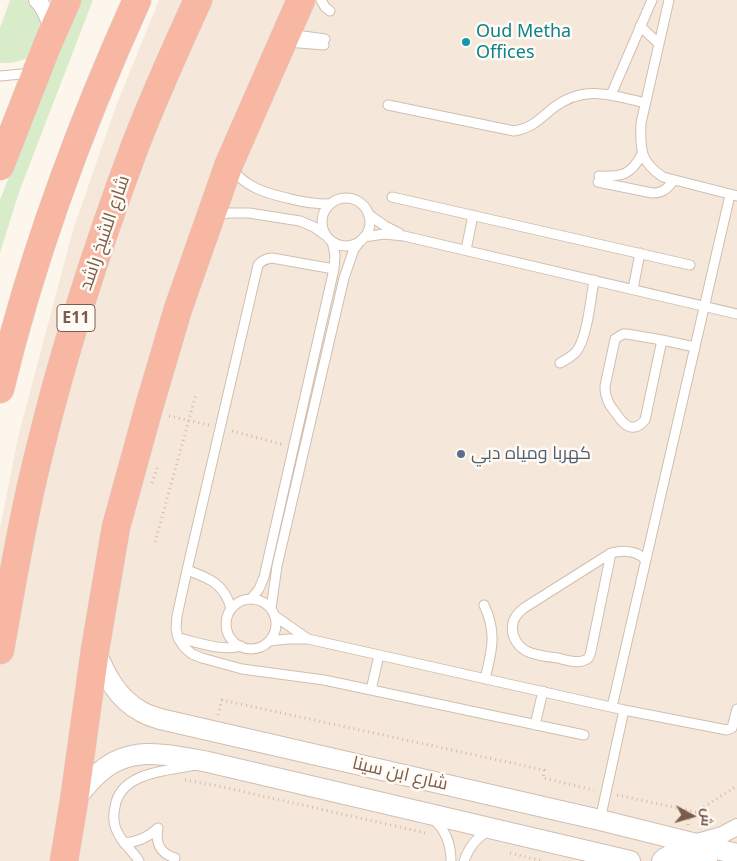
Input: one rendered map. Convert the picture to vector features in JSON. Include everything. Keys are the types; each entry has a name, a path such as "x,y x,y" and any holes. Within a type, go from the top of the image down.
{"highway":[{"path":"0,166 67,0"},
{"path":"0,389 24,302 64,176 97,92 137,0"},
{"name":"شارع الشيخ راشد","path":"0,650 16,555 39,450 67,347 99,245 136,144 198,0"},
{"path":"64,861 94,650 116,527 146,416 178,309 228,164 301,0"}],"street":[{"path":"37,0 48,16 53,32"},
{"name":"شارع ابن سينا","path":"94,650 112,685 125,700 141,712 160,719 600,820 737,854"},
{"name":"شارع ابن سينا","path":"74,801 102,770 115,762 130,756 147,753 170,755 208,762 630,861"},
{"path":"694,843 722,836 737,827"},
{"path":"662,861 670,855 676,854 714,861"}],"lane":[{"path":"321,0 330,11"},
{"path":"611,95 652,0"},
{"path":"612,707 704,306 734,196 663,177 653,171 646,163 642,154 640,140 641,123 669,0"},
{"path":"640,26 659,44"},
{"path":"284,38 324,42"},
{"path":"0,76 37,72"},
{"path":"388,105 514,131 523,130 531,126 567,99 578,95 600,93 645,103"},
{"path":"642,154 627,172 620,176 599,179 652,192 666,189 673,181"},
{"path":"228,164 248,184 266,194 306,203 330,204"},
{"path":"392,197 690,265"},
{"path":"251,599 259,589 264,577 334,269 335,255 329,238 323,229 323,216 325,209 336,200 352,198 359,202 368,214 368,230 354,249 344,278 277,566 273,613 276,625 274,634 263,646 249,648 235,643 230,637 226,623 231,609 240,601 259,600 266,604 273,613 308,639"},
{"path":"211,217 228,212 249,213 300,221 314,227 339,244 347,246 354,244 362,238 384,234 404,236 737,314"},
{"path":"368,214 404,236"},
{"path":"466,250 473,215"},
{"path":"633,289 640,253"},
{"path":"334,269 272,258 266,258 258,265 187,570 176,628 178,638 192,654 242,669 324,680 584,735"},
{"path":"560,363 576,352 581,344 594,280"},
{"path":"662,340 645,420 641,425 628,427 609,404 605,392 614,344 618,336 627,334 662,340 695,346"},
{"path":"611,553 591,652 587,660 577,662 532,654 523,650 516,643 513,634 513,624 517,615 524,608 611,553 618,551 634,552 646,560"},
{"path":"187,570 219,585 225,592 231,609"},
{"path":"484,605 492,634 491,653 485,679"},
{"path":"178,638 223,648 241,646"},
{"path":"269,641 308,639 624,710 727,730 730,730 733,726 737,709"},
{"path":"371,690 378,655"},
{"path":"535,725 543,691"},
{"path":"600,820 624,710"},
{"path":"139,861 124,843 114,824 115,803 119,793 136,778 208,762"},
{"path":"427,814 436,821 447,838 451,851 451,861"},
{"path":"124,843 143,840 158,828 158,843 162,850 175,858 159,861"},
{"path":"464,861 467,852 473,844 486,832 493,829"}],"path":[{"path":"156,542 196,394"},
{"path":"164,419 165,415 294,447"},
{"path":"151,486 159,460"},
{"path":"216,722 222,700 544,770 543,778 696,812 737,786"},
{"path":"183,780 218,786 447,838"},
{"path":"507,852 542,861"}],"shaded area":[{"path":"159,0 737,0 737,861 0,861 0,528 18,437 73,230 116,106"}],"green space":[{"path":"10,0 27,0 36,11 40,25 26,59 11,63 0,63 0,28"},
{"path":"77,0 93,0 19,192 0,253 0,200"}],"place":[{"name":"Oud Metha Offices","path":"466,42"},
{"name":"كهربا ومياه دبي","path":"461,454"}]}
